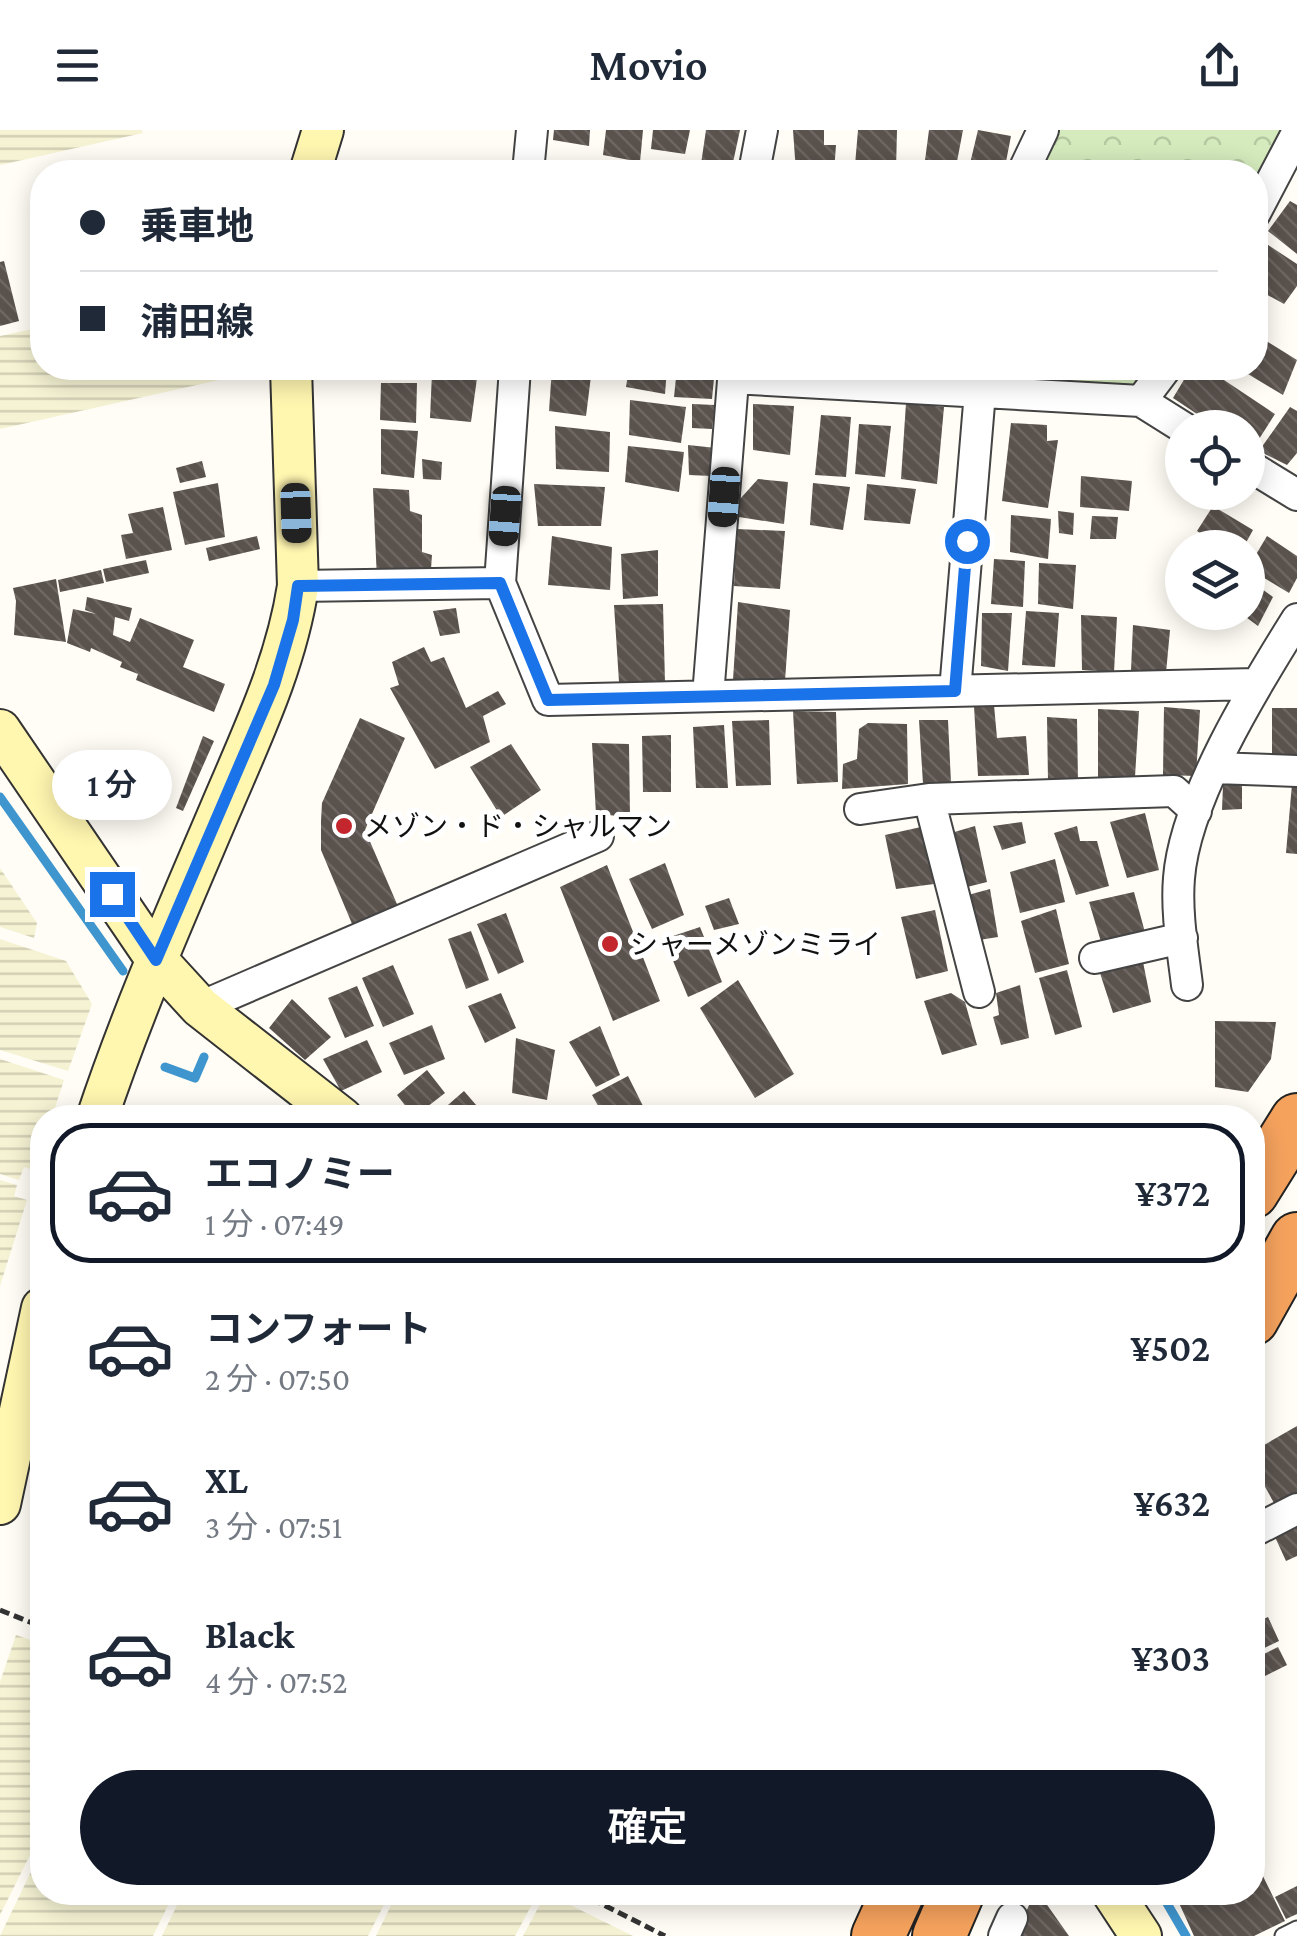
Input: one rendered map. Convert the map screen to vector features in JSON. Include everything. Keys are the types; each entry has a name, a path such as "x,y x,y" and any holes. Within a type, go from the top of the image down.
{"highway":[{"path":"1265,1170 1297,1120"},
{"path":"1265,1296 1297,1239"},
{"path":"878,1936 892,1905"},
{"path":"939,1936 952,1905"}],"street":[{"path":"314,160 323,130"},
{"path":"530,160 532,130"},
{"path":"756,160 762,130"},
{"path":"1029,160 1043,130"},
{"path":"1268,188 1297,133"},
{"path":"103,1105 156,960 274,685 293,620 298,586 292,380"},
{"path":"514,380 500,583 548,700 1256,684"},
{"path":"708,696 733,380"},
{"path":"955,691 980,380 1141,401 1165,416"},
{"path":"1141,401 1157,380"},
{"path":"1265,476 1297,495"},
{"path":"298,586 500,583"},
{"path":"1186,986 1179,876 1196,810 1256,684 1297,619"},
{"path":"0,730 156,960 200,1007 325,1105"},
{"path":"1215,768 1297,771"},
{"path":"860,809 929,799 1174,791 1196,810"},
{"path":"929,799 982,972"},
{"path":"200,1007 598,836"},
{"path":"1096,958 1182,938"},
{"path":"0,1504 30,1364"},
{"path":"1265,1525 1297,1509"},
{"path":"1121,1905 1141,1936"}],"lane":[{"path":"1283,1936 1297,1929"}],"path":[{"path":"0,1610 30,1621"},
{"path":"604,1905 665,1936"}],"shaded area":[{"path":"0,130 142,130 143,133 0,165"},
{"path":"30,330 30,380 219,380 0,429 0,336"},
{"path":"0,868 37,923 34,938 0,927"},
{"path":"0,939 66,961 92,1004 68,1071 0,1050"},
{"path":"0,1059 64,1080 56,1105 30,1105 30,1169 24,1167 19,1180 0,1174"},
{"path":"0,1180 17,1185 14,1196 27,1200 0,1286"},
{"path":"16,1635 30,1640 30,1855 0,1915 0,1682"},
{"path":"30,1874 30,1905 168,1905 153,1936 0,1936"},
{"path":"177,1905 384,1905 368,1936 162,1936"},
{"path":"391,1905 532,1905 515,1936 376,1936"},
{"path":"540,1905 570,1905 633,1936 523,1936"}],"green space":[{"path":"1059,130 1289,130 1268,170 1268,160 1046,160"},
{"path":"1001,380 1142,380 1138,385 1007,386"}],"building":[{"path":"554,130 590,130 589,146 553,140"},
{"path":"606,130 643,130 640,160 603,155"},
{"path":"653,130 690,130 685,154 651,149"},
{"path":"706,130 740,130 734,160 702,160"},
{"path":"793,130 824,130 824,145 836,145 835,160 795,160"},
{"path":"858,130 897,130 896,160 855,160"},
{"path":"929,130 963,130 957,160 925,160"},
{"path":"978,130 1011,136 1006,160 971,160"},
{"path":"1290,201 1297,205 1297,254 1268,231"},
{"path":"1268,245 1297,264 1297,286 1284,304 1268,295"},
{"path":"4,261 19,321 0,326 0,262"},
{"path":"1268,342 1297,360 1283,395 1258,380 1268,380"},
{"path":"432,380 477,380 471,422 430,418"},
{"path":"551,380 590,380 586,416 549,411"},
{"path":"627,380 666,380 665,394 626,387"},
{"path":"676,380 714,380 712,399 674,397"},
{"path":"1184,380 1224,380 1275,414 1265,430 1265,410 1191,410 1173,398"},
{"path":"381,383 417,383 416,423 380,420"},
{"path":"630,400 686,407 681,443 629,435"},
{"path":"906,403 944,407 937,484 901,479"},
{"path":"692,404 715,405 712,429 692,428"},
{"path":"753,404 794,406 790,455 753,450"},
{"path":"1290,407 1297,411 1297,453 1287,465 1265,454 1265,442"},
{"path":"821,415 851,417 846,477 815,475"},
{"path":"1011,423 1047,425 1047,441 1058,440 1048,508 1002,501"},
{"path":"859,424 891,426 885,477 855,474"},
{"path":"555,426 610,432 609,472 556,469"},
{"path":"381,429 418,431 414,478 381,474"},
{"path":"688,445 716,448 712,476 689,475"},
{"path":"628,446 684,452 679,492 625,482"},
{"path":"422,459 442,462 441,480 423,479"},
{"path":"202,461 206,477 180,483 176,468"},
{"path":"1081,476 1132,481 1129,511 1080,507"},
{"path":"758,479 788,482 784,524 739,517 740,499"},
{"path":"218,483 225,537 185,545 173,492"},
{"path":"813,483 850,487 843,530 810,525"},
{"path":"534,484 605,487 601,526 538,526"},
{"path":"867,484 916,489 910,524 864,520"},
{"path":"373,488 409,490 410,511 422,515 422,552 432,555 430,583 377,581"},
{"path":"163,507 172,550 126,559 121,535 133,533 128,514"},
{"path":"1210,510 1220,510 1253,530 1198,530"},
{"path":"1058,511 1074,513 1073,535 1059,533"},
{"path":"1011,515 1051,519 1048,559 1010,552"},
{"path":"1092,516 1118,517 1116,539 1090,539"},
{"path":"737,529 785,531 780,589 734,586"},
{"path":"257,536 260,549 209,561 206,548"},
{"path":"552,536 612,547 610,590 548,585"},
{"path":"1267,536 1297,556 1297,578 1289,593 1265,578"},
{"path":"658,550 658,596 623,599 621,554"},
{"path":"994,559 1025,561 1023,607 991,604"},
{"path":"146,560 149,573 106,582 103,569"},
{"path":"1039,563 1076,565 1073,609 1038,604"},
{"path":"101,570 104,583 60,592 58,580"},
{"path":"56,579 66,642 14,635 13,588"},
{"path":"1265,591 1273,597 1265,612"},
{"path":"87,597 132,608 129,621 115,617 113,635 130,642 140,618 194,640 183,667 225,684 214,712 136,680 138,674 120,667 122,662 91,648 90,652 67,643 73,609 96,614 85,610"},
{"path":"738,602 790,610 785,681 733,680"},
{"path":"663,604 665,683 619,682 614,605"},
{"path":"456,608 460,633 440,636 433,611"},
{"path":"1026,611 1059,613 1055,667 1022,665"},
{"path":"982,613 1012,613 1008,671 981,666"},
{"path":"1081,615 1117,617 1114,672 1082,670"},
{"path":"1133,625 1170,630 1166,673 1131,670"},
{"path":"424,647 431,662 444,657 466,708 498,691 506,704 483,716 490,742 435,769 390,688 399,685 392,662"},
{"path":"994,705 997,738 1026,736 1029,775 978,776 974,706"},
{"path":"1164,707 1200,710 1196,776 1163,775"},
{"path":"1272,708 1297,708 1297,762 1272,762"},
{"path":"1098,709 1139,711 1135,777 1098,778"},
{"path":"793,711 836,712 838,782 797,784"},
{"path":"1047,717 1077,719 1078,782 1048,781"},
{"name":"メゾン・ド・シャルマン","path":"360,718 405,738 365,830 400,911 355,931 321,850 321,821 322,803"},
{"path":"769,720 771,785 736,786 732,721"},
{"path":"919,720 948,720 951,783 923,784"},
{"path":"868,723 907,724 908,784 842,789 843,764 857,759 859,729"},
{"path":"724,725 728,788 696,788 693,727"},
{"path":"671,735 671,792 643,792 642,736"},
{"path":"203,736 214,741 183,811 176,808"},
{"path":"592,743 629,744 630,817 596,814"},
{"path":"511,744 541,790 501,817 470,767"},
{"path":"1242,784 1242,809 1222,810 1223,785"},
{"path":"1292,784 1297,784 1297,854 1286,853"},
{"path":"1145,813 1159,870 1127,878 1110,822"},
{"path":"1022,822 1026,843 1002,850 993,826"},
{"path":"975,826 987,882 967,887 951,833"},
{"path":"1077,826 1080,841 1097,841 1109,886 1076,895 1054,833"},
{"path":"921,827 934,884 896,889 885,835"},
{"path":"1055,859 1065,902 1020,913 1010,872"},
{"path":"665,863 684,915 652,929 629,879"},
{"name":"シャーメゾンミライ","path":"607,865 660,1001 613,1021 560,887"},
{"path":"990,889 998,937 979,940 968,895"},
{"path":"1134,892 1146,936 1102,945 1089,902"},
{"path":"729,898 739,924 714,930 705,906"},
{"path":"1056,909 1069,964 1035,973 1021,921"},
{"path":"935,910 948,971 916,979 901,917"},
{"path":"506,913 524,962 498,974 477,924"},
{"path":"700,927 722,982 688,997 664,939"},
{"path":"471,931 489,980 466,989 448,939"},
{"path":"1142,957 1151,1002 1113,1013 1099,970"},
{"path":"393,965 414,1014 383,1027 362,978"},
{"path":"1067,970 1082,1027 1055,1035 1039,978"},
{"path":"738,980 794,1074 755,1098 700,1008"},
{"path":"1020,985 1029,1038 1001,1045 993,1017 999,1015 996,993"},
{"path":"357,986 374,1026 345,1038 328,998"},
{"path":"501,993 516,1028 485,1043 468,1006"},
{"path":"951,993 965,1002 977,1045 942,1055 924,1001"},
{"path":"292,999 331,1037 305,1060 269,1028"},
{"path":"1215,1021 1276,1022 1271,1059 1248,1092 1215,1087"},
{"path":"432,1025 445,1059 404,1075 389,1043"},
{"path":"600,1026 620,1075 596,1087 569,1042"},
{"path":"516,1038 555,1050 547,1100 512,1093"},
{"path":"367,1040 382,1072 341,1091 323,1059"},
{"path":"427,1070 445,1093 430,1105 405,1105 397,1095"},
{"path":"628,1076 642,1105 598,1105 592,1095"},
{"path":"464,1091 476,1105 448,1105"},
{"path":"1297,1426 1297,1502 1279,1512 1265,1487 1265,1444"},
{"path":"1297,1527 1297,1556 1286,1561 1275,1537"},
{"path":"1268,1617 1279,1641 1265,1648"},
{"path":"1278,1647 1287,1665 1265,1676 1265,1654"},
{"path":"1265,1880 1285,1921 1254,1936 1194,1936 1180,1905 1265,1905"},
{"path":"1297,1886 1297,1914 1286,1919 1275,1897"},
{"path":"1029,1905 1047,1905 1069,1936 1015,1936"}],"waterway":[{"path":"0,797 123,971"},
{"path":"165,1067 195,1078 204,1057"},
{"path":"1168,1905 1186,1936"}],"place":[{"name":"メゾン・ド・シャルマン","path":"344,826"},
{"name":"シャーメゾンミライ","path":"610,944"}],"route":[{"path":"112,894 156,960 274,685 293,620 298,586 500,583 548,700 955,691 967,541"}]}
